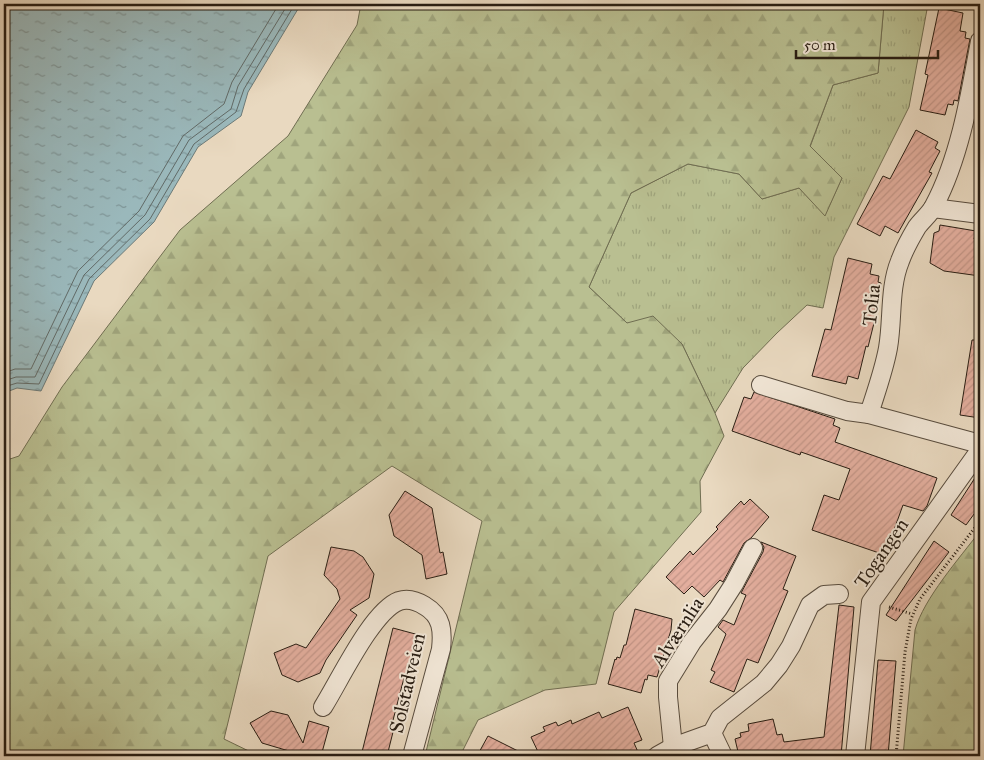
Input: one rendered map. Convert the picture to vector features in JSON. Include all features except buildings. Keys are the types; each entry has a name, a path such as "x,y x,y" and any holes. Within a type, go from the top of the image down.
{"street":[{"name":"Tolia","path":"869,414 881,378 888,348 893,309 893,285 900,260 918,227 933,208 951,168 972,85 980,41"},
{"path":"933,208 980,214"},
{"path":"761,385 848,411 869,414 980,444"},
{"name":"Togangen","path":"855,756 871,602 980,450"},
{"name":"Alværnlia","path":"673,747 668,681 692,642 728,592 753,548"},
{"path":"657,756 673,747 712,733 720,718 764,683 780,665 810,605 824,595 839,594"},
{"name":"Solstadveien","path":"323,707 358,646 377,620 389,608 400,601 412,600 421,604 434,612 439,619 442,634 441,649 412,756"},
{"path":"712,733 723,756"}],"path":[{"path":"896,756 906,652 912,614 920,600 980,521"},
{"path":"871,602 912,614"}],"green space":[{"path":"361,4 884,4 878,73 833,85 810,146 842,178 825,216 799,188 762,199 739,174 688,164 631,193 589,287 627,323 653,316 682,344 724,436 700,481 701,512 614,612 596,684 545,690 478,720 460,756 425,756 482,521 392,466 268,556 224,739 259,756 4,756 4,461 19,456 62,387 180,230 288,136 357,25"},
{"path":"884,4 928,4 909,107 834,257 823,308 807,305 777,333 743,368 715,413 682,344 627,323 589,287 631,193 688,164 739,174 762,199 799,188 825,215 842,178 810,147 833,85 878,73"},
{"path":"980,531 980,751 977,756 903,756 915,630 934,592"}],"water":[{"path":"4,4 301,4 248,92 241,116 198,147 154,222 94,281 41,391 17,388 4,393"}]}
